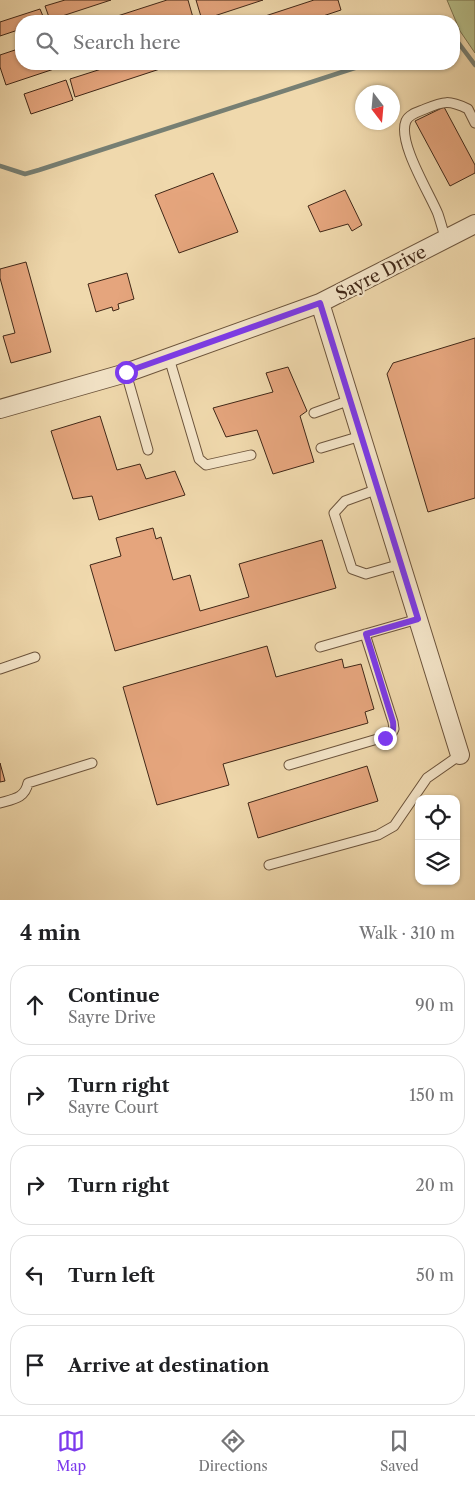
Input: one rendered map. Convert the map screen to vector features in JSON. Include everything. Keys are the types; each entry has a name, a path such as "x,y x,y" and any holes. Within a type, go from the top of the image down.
{"street":[{"name":"Sayre Drive","path":"0,409 169,358 320,303 475,224"},
{"path":"320,303 460,755"}],"lane":[{"path":"446,240 438,214 412,158 405,136 405,123 410,116 444,101 468,108 475,123"},
{"path":"169,358 200,460 206,465 251,454"},
{"path":"126,372 148,450"},
{"path":"314,413 350,400"},
{"path":"321,448 361,436"},
{"path":"378,489 345,501 334,513 352,569 366,574 401,564"},
{"path":"320,647 418,619"},
{"path":"289,765 391,735 394,729 393,722 366,634"},
{"path":"0,668 35,658"},
{"path":"269,865 378,835 394,826 427,778 460,755"},
{"path":"0,803 20,798 26,791 28,783 92,763"}],"green space":[{"path":"447,0 475,0 475,53 460,31 460,15 453,15"}],"building":[{"path":"65,0 111,0 65,15 48,15 45,6"},
{"path":"167,0 188,0 192,15 121,15"},
{"path":"196,0 263,0 217,15 200,15"},
{"path":"314,0 338,0 341,10 326,15 268,15"},
{"path":"40,9 42,15 22,15"},
{"path":"15,17 15,31 0,36 0,22"},
{"path":"15,50 15,70 51,70 6,85 0,67 0,55"},
{"path":"98,70 157,70 75,97 70,79"},
{"path":"66,80 73,100 31,114 24,94"},
{"path":"444,107 475,165 475,173 450,186 415,121"},
{"path":"213,173 238,232 179,253 155,195"},
{"path":"345,190 362,225 352,231 348,224 320,232 308,206"},
{"path":"26,262 51,352 11,363 3,336 15,333 0,278 0,269"},
{"path":"127,273 134,299 118,304 119,309 113,311 112,307 96,312 88,284"},
{"path":"475,338 475,498 428,512 387,374 393,363"},
{"path":"288,367 307,411 300,416 314,462 273,474 257,430 226,437 213,408 273,392 266,373"},
{"path":"100,416 117,470 140,464 146,479 175,471 185,495 99,520 92,496 73,499 51,431"},
{"path":"153,528 156,539 161,537 173,580 190,575 200,611 249,597 239,564 322,540 336,588 115,651 90,565 121,556 116,538"},
{"path":"267,646 276,677 342,659 344,668 361,664 374,709 365,712 368,723 223,764 229,785 157,805 123,687"},
{"path":"0,763 5,781 0,782"},
{"path":"367,766 378,801 258,838 248,803"}],"waterway":[{"path":"460,45 475,65"},
{"path":"0,166 25,174 348,70"}],"route":[{"path":"126,372 320,303 418,619 366,634 393,722 394,729 391,735 385,738"}]}
